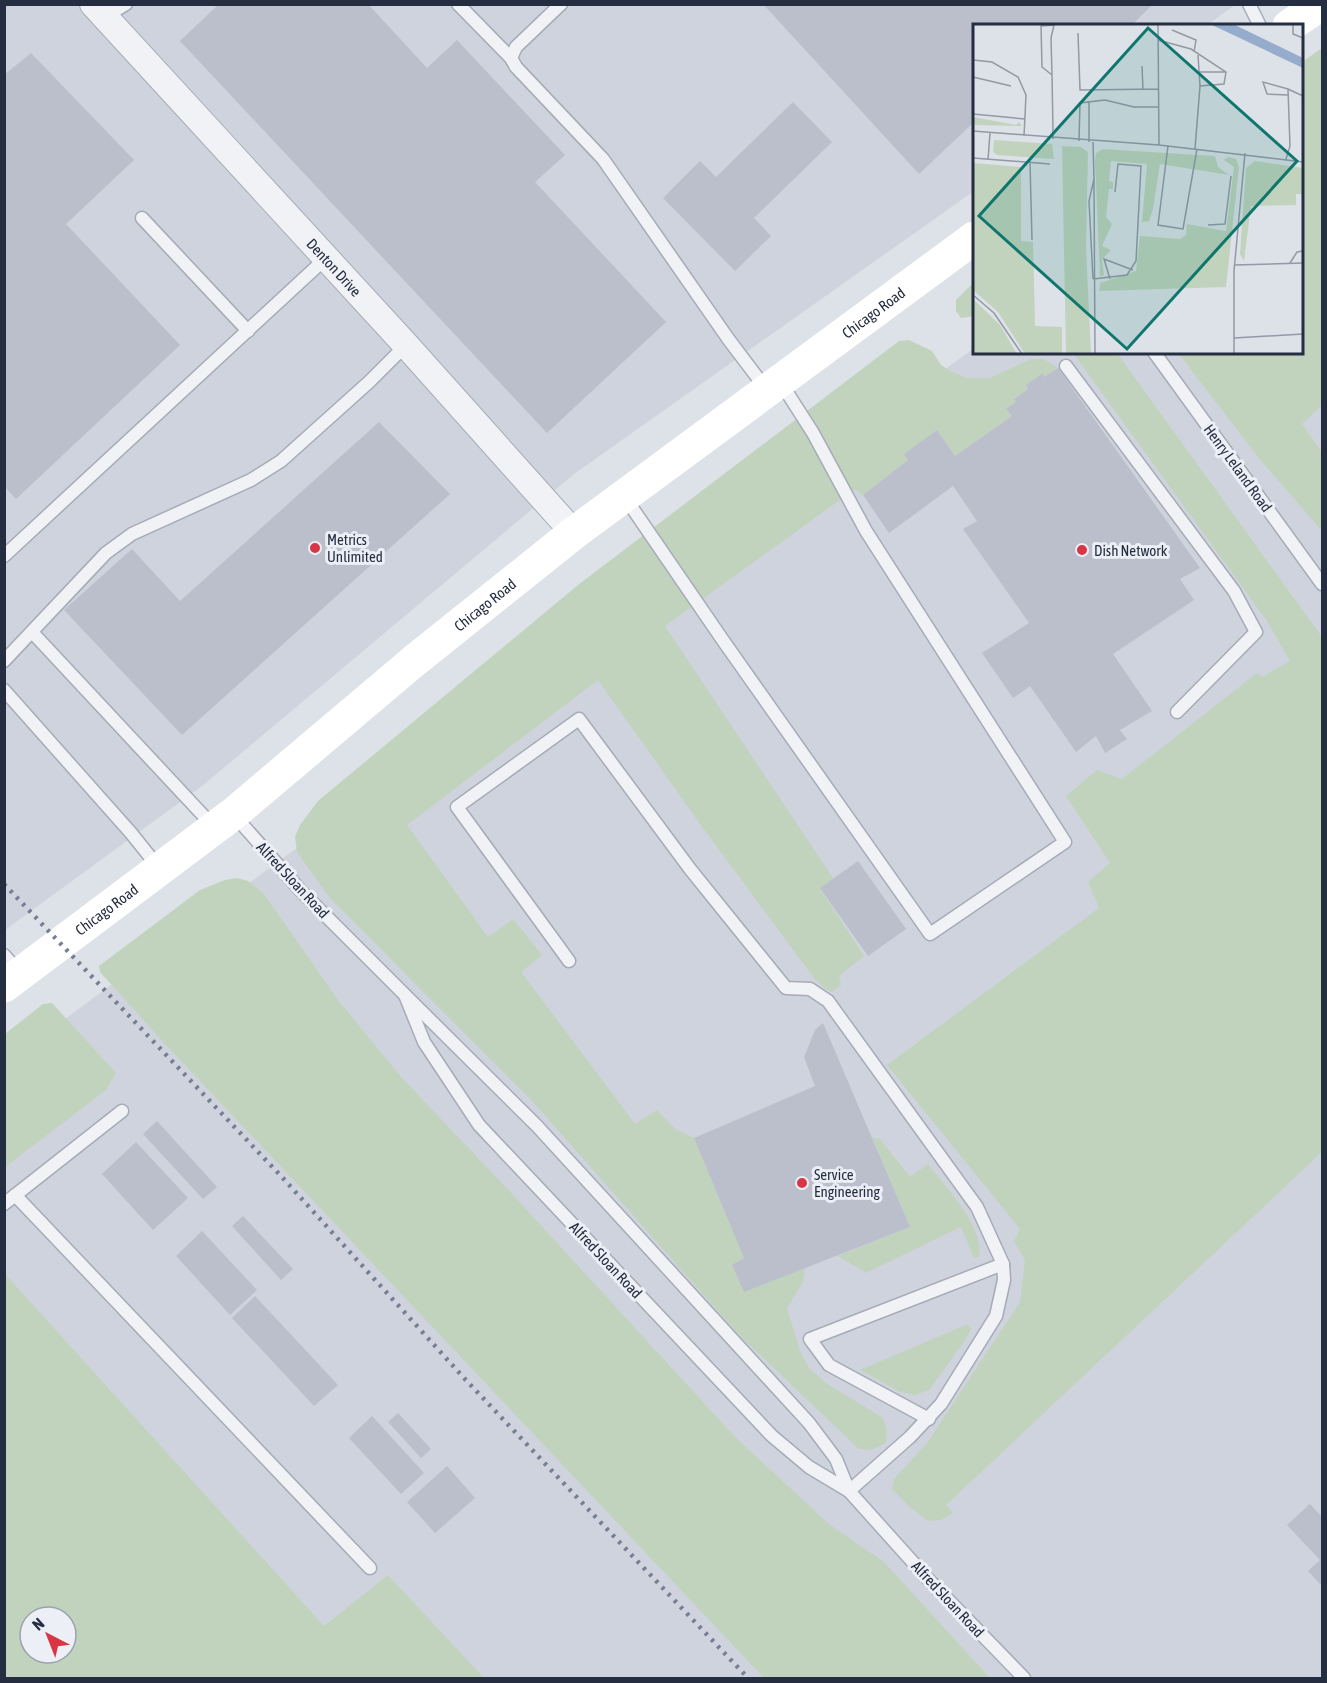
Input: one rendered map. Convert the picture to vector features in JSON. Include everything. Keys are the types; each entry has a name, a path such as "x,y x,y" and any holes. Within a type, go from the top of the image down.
{"main road":[{"path":"1292,24 1321,4"},
{"name":"Chicago Road","path":"10,972 161,870 224,821 432,647 574,533 973,239"}],"street":[{"name":"Denton Drive","path":"108,9 326,258 574,533"}],"lane":[{"path":"458,4 512,58 516,67 603,159 715,321 813,433 866,531 1065,842 930,934 624,496"},
{"path":"512,58 516,47 561,4"},
{"path":"1250,4 1259,24"},
{"path":"142,218 248,331"},
{"path":"4,556 326,258"},
{"path":"4,661 106,553 132,534 251,480 281,461 369,382 406,345"},
{"name":"Henry Leland Road","path":"1155,354 1323,584"},
{"path":"1066,366 1234,591 1256,632 1177,712"},
{"name":"Alfred Sloan Road","path":"32,632 224,821 300,890 537,1126 809,1423 836,1459 849,1491"},
{"path":"4,690 161,870"},
{"path":"569,961 458,807 579,719 690,869 786,988 810,989 828,1000 977,1207 1003,1264 1004,1280 996,1316 942,1404 929,1419 849,1491"},
{"name":"Alfred Sloan Road","path":"405,995 424,1042 479,1125 772,1436 809,1467 849,1491 927,1578 1024,1678"},
{"path":"4,1204 122,1111"},
{"path":"15,1195 370,1569"},
{"path":"929,1419 829,1365 810,1339 1003,1264"}],"shaded area":[{"path":"5,5 1235,5 1208,24 973,24 973,192 574,474 202,786 5,930"},
{"path":"1322,91 1322,1678 5,1678 4,1064 973,349 973,354 1303,354"}],"green space":[{"path":"1322,48 1322,405 1302,424 1322,452 1322,531 1258,457 1179,354 1303,354 1303,61"},
{"path":"973,283 973,316 961,318 956,311 956,300"},
{"path":"909,340 932,351 941,365 967,378 990,378 1031,359 1044,359 1058,368 1044,377 1043,373 1026,385 1028,389 1014,398 1016,402 1006,409 1012,416 955,456 937,430 905,455 908,460 863,495 855,489 665,626 833,878 821,890 864,956 839,976 841,985 832,992 814,978 700,824 598,680 407,825 488,937 513,919 542,955 521,972 635,1124 657,1110 675,1129 694,1138 744,1258 732,1265 744,1291 805,1268 803,1282 787,1308 800,1351 809,1368 826,1383 883,1418 887,1430 886,1443 872,1450 859,1449 738,1334 533,1102 330,898 297,852 295,837 300,825 318,801 578,585 899,341"},
{"path":"1074,354 1118,354 1322,637 1322,1152 946,1505 953,1513 941,1520 928,1521 892,1489 894,1479 927,1443 1020,1302 1025,1260 1014,1241 1020,1229 887,1065 1099,908 1088,882 1110,863 1066,796 1097,770 1122,779 1257,673 1262,677 1290,661 1267,621"},
{"path":"237,878 248,881 264,894 338,1000 402,1078 736,1438 830,1525 884,1562 990,1678 764,1678 167,1046 100,972 99,966 200,890"},
{"path":"52,1003 116,1073 106,1090 5,1167 5,1034 43,1004"},
{"path":"872,1137 880,1139 910,1177 928,1164 970,1221 980,1246 979,1257 974,1258 961,1227 866,1273 838,1256 910,1227"},
{"path":"4,1273 324,1626 388,1575 484,1678 5,1678"},
{"path":"968,1324 971,1329 966,1339 929,1390 915,1395 900,1392 860,1370"}],"building":[{"path":"219,4 368,4 427,68 457,40 565,155 535,182 666,322 547,433 180,41"},
{"path":"763,4 1153,4 1133,24 973,24 973,123 919,174"},
{"path":"31,53 134,160 66,224 180,345 16,499 4,486 4,75"},
{"path":"793,102 832,142 754,218 771,236 735,271 663,198 700,161 716,177"},
{"name":"Dish Network","path":"1058,368 1200,568 1180,579 1194,600 1113,654 1152,711 1120,730 1127,739 1105,753 1096,736 1076,752 1030,686 1013,698 982,653 1029,623 963,529 977,521 953,486 889,533 863,495 908,460 904,454 937,430 955,456 1012,416 1006,409 1016,402 1014,399 1028,389 1026,385 1043,373 1044,377"},
{"name":"Metrics Unlimited","path":"379,422 450,494 182,735 64,610 132,549 180,601"},
{"path":"858,861 906,929 868,956 820,888"},
{"name":"Service Engineering","path":"823,1023 910,1227 744,1292 732,1265 744,1258 694,1138 815,1086 804,1057 815,1030"},
{"path":"157,1121 217,1187 203,1199 143,1134"},
{"path":"136,1142 188,1198 153,1230 102,1174"},
{"path":"243,1216 293,1269 281,1280 232,1226"},
{"path":"202,1231 257,1290 230,1315 176,1256"},
{"path":"255,1296 338,1385 314,1406 232,1318"},
{"path":"398,1413 431,1449 421,1458 388,1422"},
{"path":"372,1416 424,1473 401,1494 349,1438"},
{"path":"447,1466 475,1498 435,1533 407,1502"},
{"path":"1310,1504 1322,1517 1322,1586 1308,1571 1320,1560 1287,1525"}],"railway":[{"path":"4,884 281,1176 464,1378 748,1678"}],"place":[{"name":"Metrics Unlimited","path":"315,548"},
{"name":"Dish Network","path":"1082,550"},
{"name":"Service Engineering","path":"802,1183"}]}
